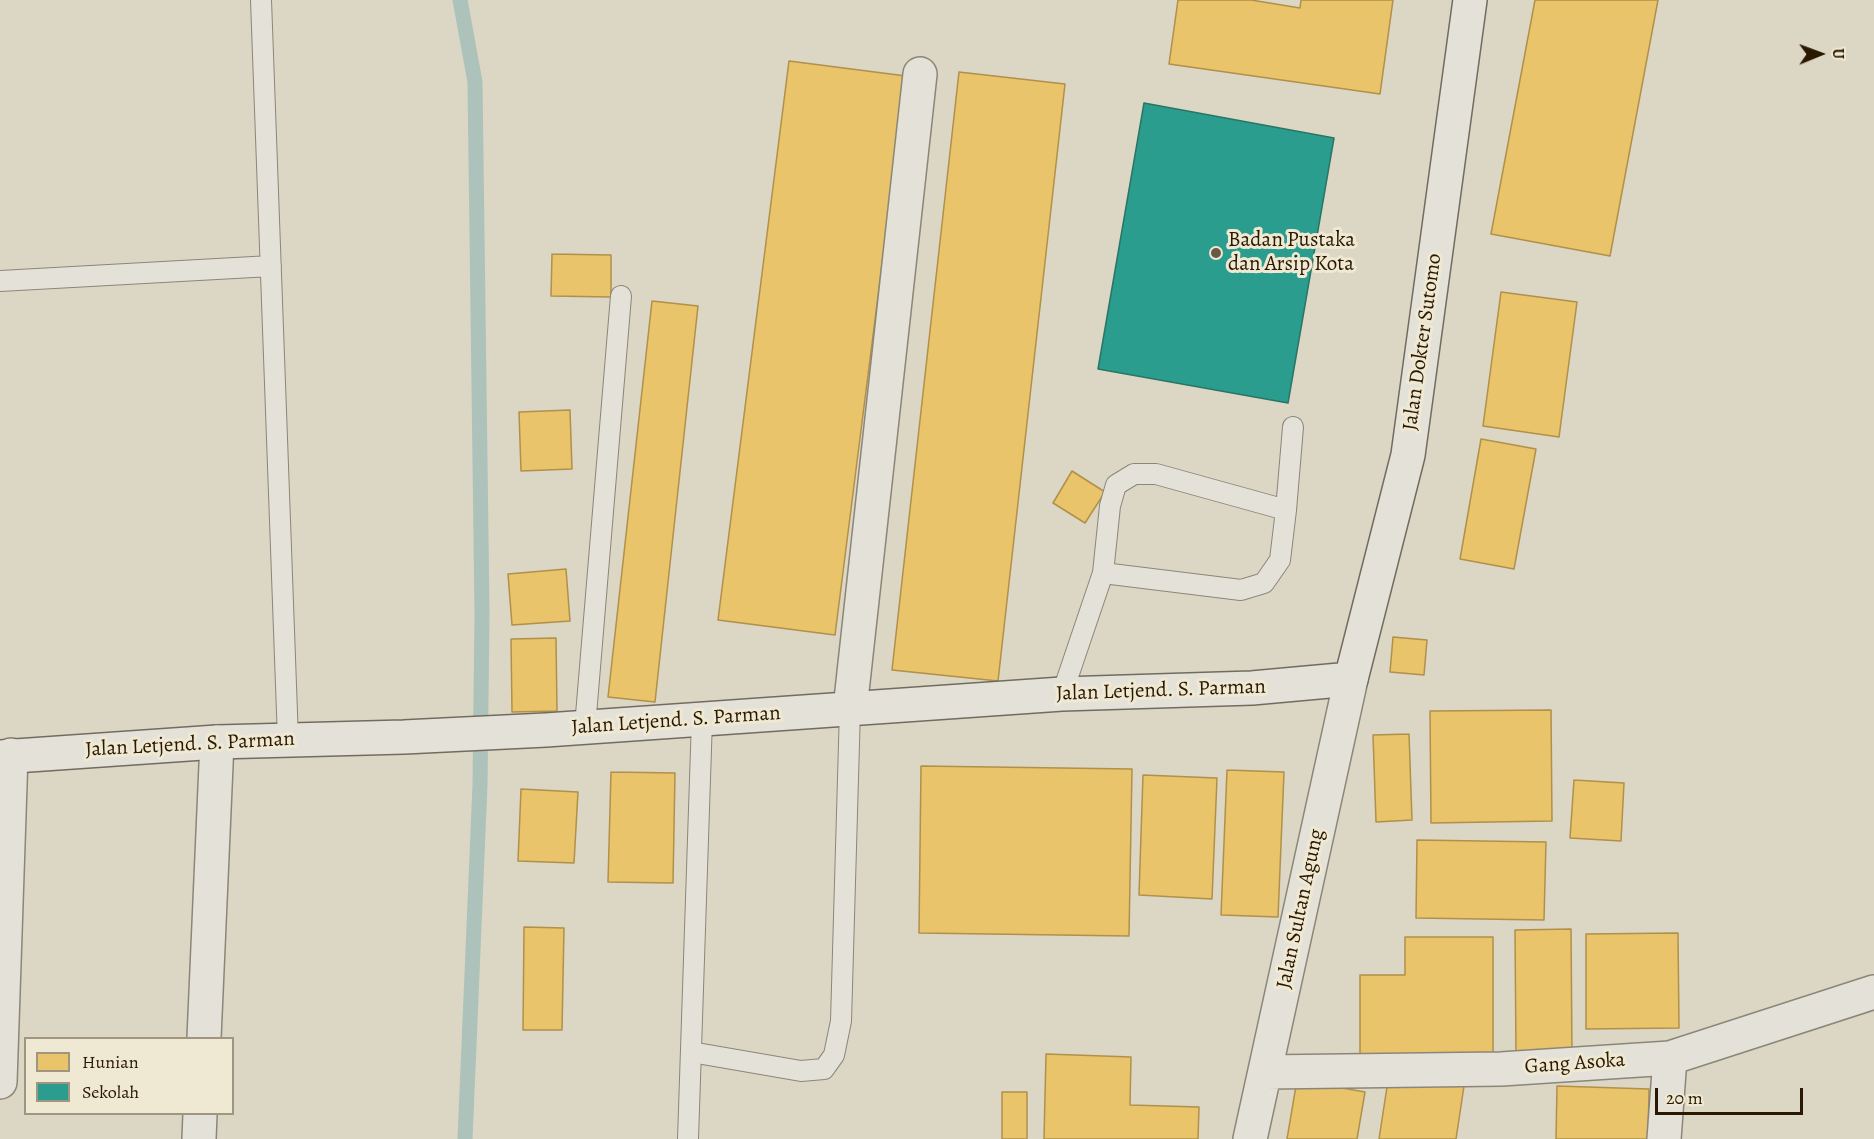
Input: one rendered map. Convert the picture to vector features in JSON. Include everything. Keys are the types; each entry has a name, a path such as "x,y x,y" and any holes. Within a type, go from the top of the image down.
{"street":[{"name":"Jalan Dokter Sutomo","path":"1351,680 1408,455 1470,0"},
{"path":"850,709 920,74"},
{"name":"Jalan Letjend. S. Parman","path":"6,756 217,742 404,737 546,730 1062,694 1252,688 1351,680"},
{"name":"Jalan Sultan Agung","path":"1250,1139 1351,680"},
{"path":"204,1037 217,742"},
{"path":"0,1082 6,756"},
{"name":"Gang Asoka","path":"1266,1072 1501,1069 1670,1058 1874,992"},
{"path":"1664,1139 1670,1058"},
{"path":"199,1139 200,1115"}],"lane":[{"path":"261,0 288,740"},
{"path":"0,281 271,266"},
{"path":"585,727 621,296"},
{"path":"1103,573 1241,590 1264,583 1280,560 1287,510 1293,427"},
{"path":"1062,694 1103,573 1110,506 1116,485 1134,474 1156,474 1287,510"},
{"path":"691,1052 801,1071 824,1069 834,1055 841,1021 850,709"},
{"path":"688,1139 702,719"}],"building: Hunian":[{"path":"1178,0 1251,0 1300,8 1301,0 1393,0 1380,94 1169,64"},
{"path":"1535,0 1658,0 1610,256 1491,234"},
{"path":"789,61 906,76 835,635 718,620"},
{"path":"959,72 1065,84 998,681 892,670"},
{"path":"552,254 611,255 611,297 551,296"},
{"path":"1501,292 1577,302 1559,437 1483,426"},
{"path":"652,301 698,306 655,702 608,697"},
{"path":"570,410 572,469 521,471 519,412"},
{"path":"1481,439 1536,449 1514,569 1460,559"},
{"path":"1072,471 1105,492 1085,523 1053,503"},
{"path":"566,569 570,621 512,625 508,574"},
{"path":"1393,637 1427,640 1424,675 1390,672"},
{"path":"556,638 557,711 512,712 511,639"},
{"path":"1551,710 1552,821 1431,823 1430,711"},
{"path":"1409,734 1412,820 1376,822 1373,735"},
{"path":"921,766 1132,769 1129,936 919,933"},
{"path":"1227,770 1284,772 1278,917 1221,915"},
{"path":"611,772 675,773 673,883 608,882"},
{"path":"1143,775 1217,778 1212,899 1139,895"},
{"path":"1574,780 1624,783 1621,841 1570,838"},
{"path":"521,789 578,792 574,863 518,861"},
{"path":"1417,840 1546,842 1544,920 1416,918"},
{"path":"524,927 564,928 562,1030 523,1030"},
{"path":"1571,929 1572,1055 1516,1055 1515,930"},
{"path":"1678,933 1679,1028 1586,1029 1586,934"},
{"path":"1405,937 1493,937 1493,1056 1360,1056 1360,975 1405,975"},
{"path":"1046,1054 1131,1057 1130,1105 1199,1107 1198,1139 1044,1139"},
{"path":"1389,1074 1464,1086 1456,1139 1379,1139"},
{"path":"1297,1080 1365,1092 1357,1139 1287,1139"},
{"path":"1557,1086 1649,1089 1648,1139 1556,1139"},
{"path":"1002,1092 1027,1092 1027,1139 1002,1139"}],"building: Sekolah":[{"name":"Badan Pustaka dan Arsip Kota","path":"1144,103 1334,138 1288,403 1098,369"}],"waterway":[{"path":"460,0 475,82 482,613 480,785 465,1139"}],"place":[{"name":"Badan Pustaka dan Arsip Kota","path":"1216,253"}]}
